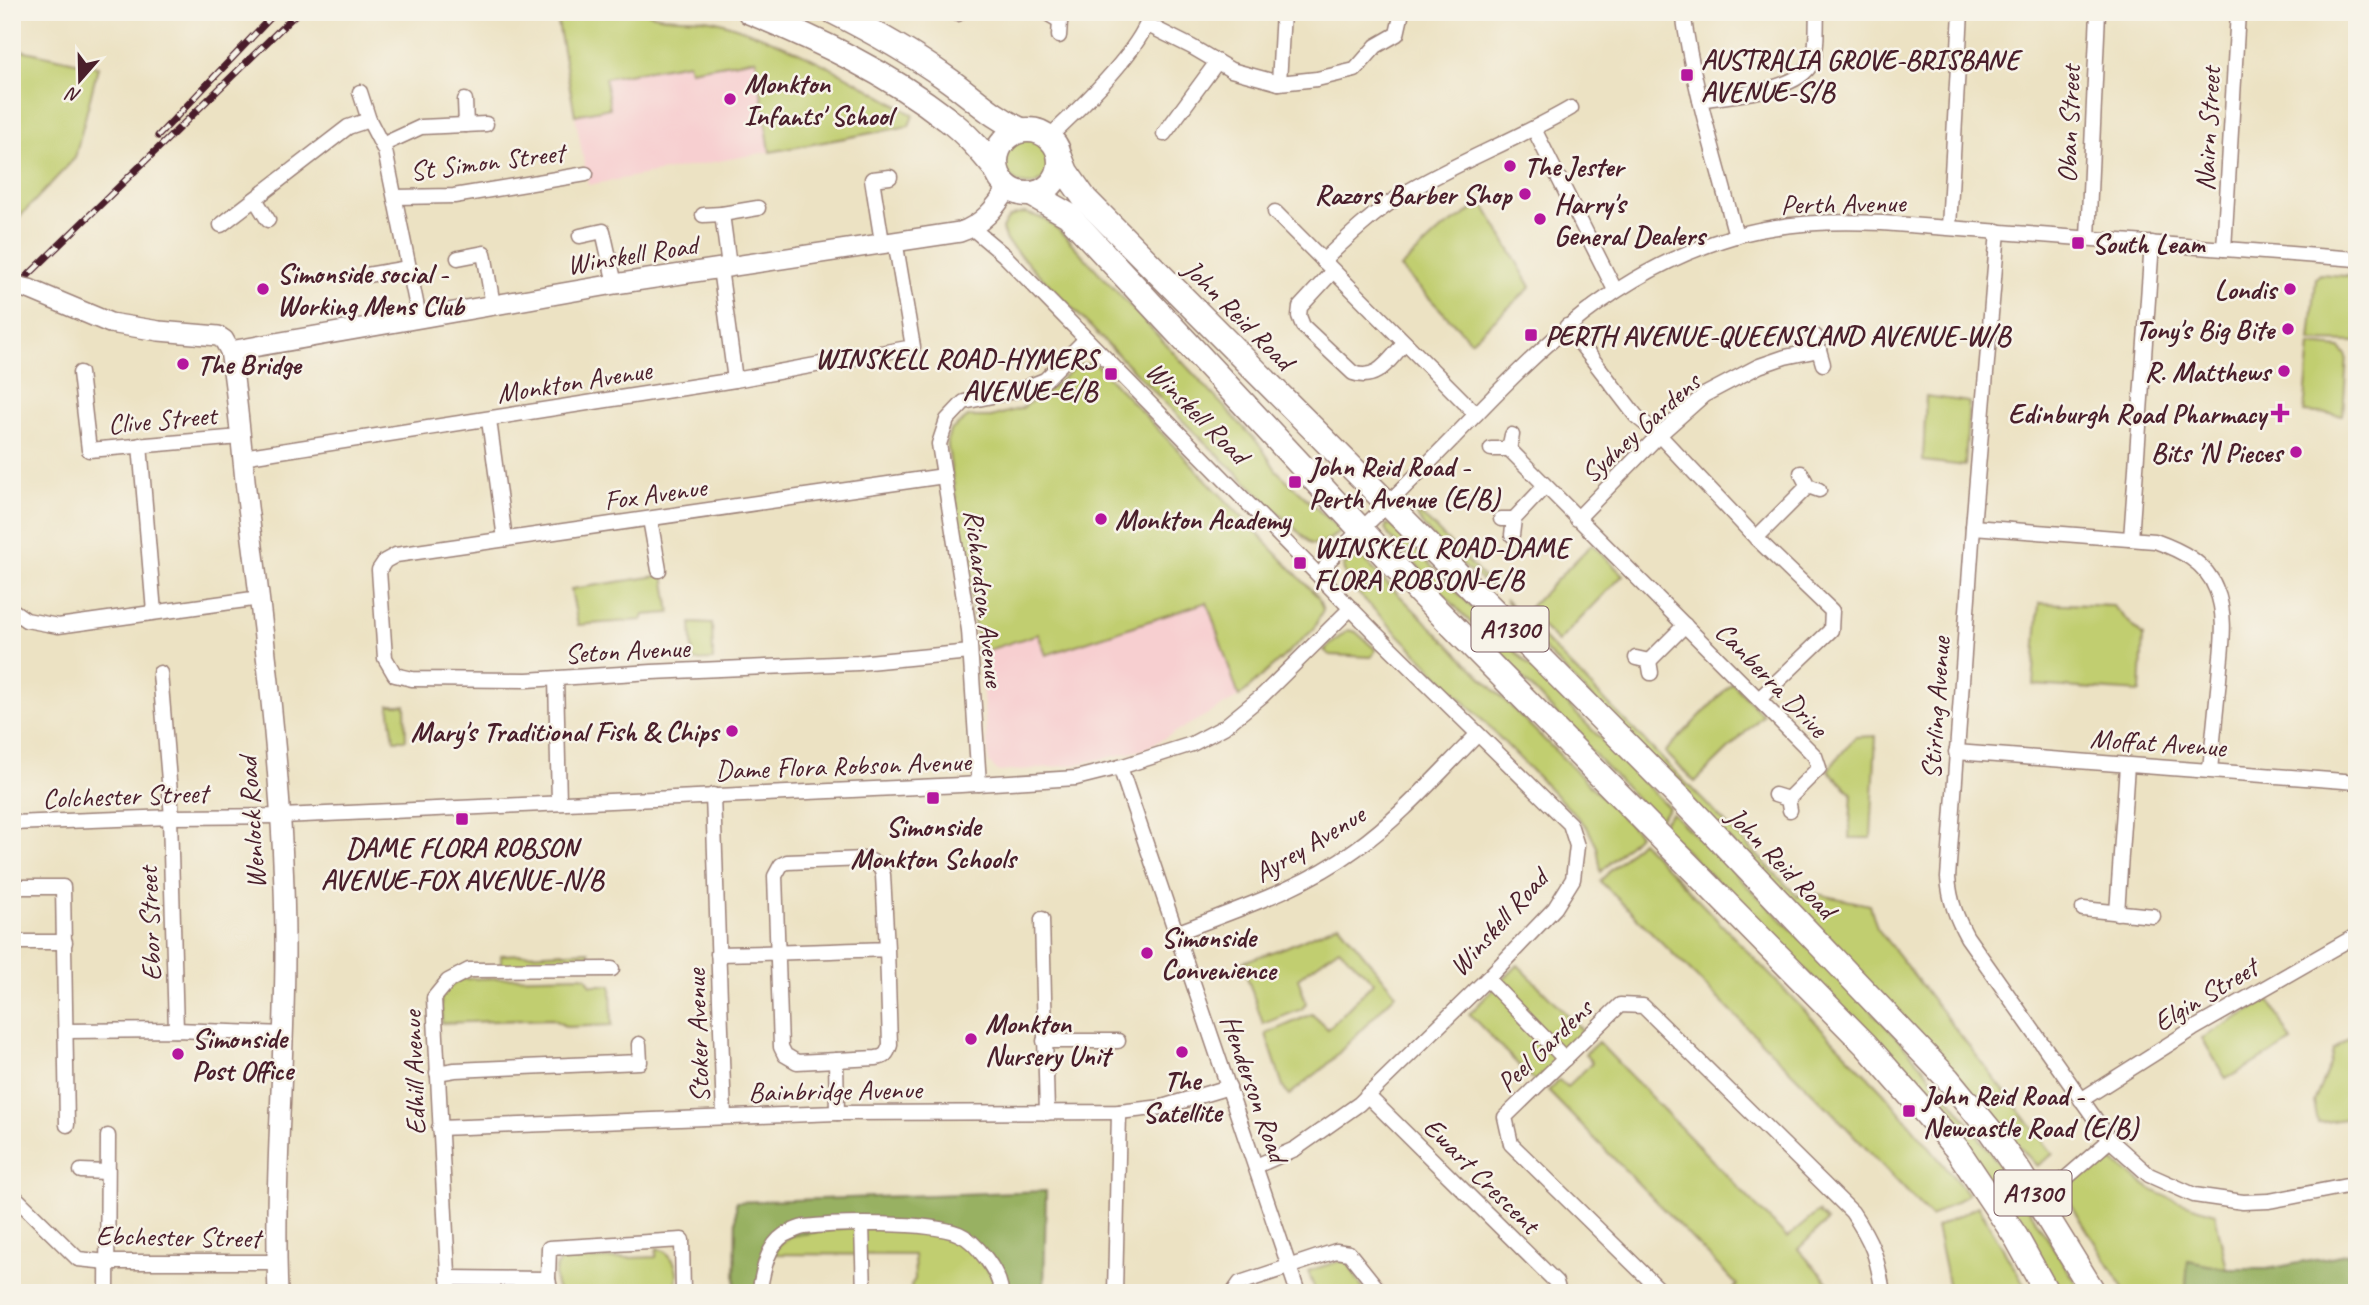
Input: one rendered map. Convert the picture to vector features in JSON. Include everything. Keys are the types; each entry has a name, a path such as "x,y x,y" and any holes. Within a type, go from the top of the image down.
{"highway":[{"path":"750,12 815,40 872,69 948,119"},
{"path":"787,12 795,19 895,71 968,138 1002,179 1016,193 1034,195 1051,185 1060,167 1054,147 1031,130 1012,134 998,149 1002,179"},
{"path":"834,12 914,56 949,80 987,112 1021,130"},
{"name":"John Reid Road","path":"1054,147 1066,172 1085,199 1682,800 1948,1079 1989,1129 2046,1213 2094,1293"},
{"name":"John Reid Road","path":"1034,195 1068,215 1361,530 1885,1065 1957,1149 2016,1237 2047,1293"}],"street":[{"path":"1045,12 1061,23"},
{"path":"1279,83 1283,12"},
{"path":"1054,147 1133,49 1149,19 1231,71 1279,83 1317,79 1355,70 1376,46 1397,34 1402,12"},
{"path":"1683,12 1688,49 1700,100 1736,236"},
{"path":"1700,100 1778,86 1793,81 1804,73 1812,63 1817,12"},
{"path":"1949,227 1961,12"},
{"name":"Oban Street","path":"2088,238 2098,12"},
{"name":"Nairn Street","path":"2224,250 2238,12"},
{"path":"1164,135 1217,62"},
{"name":"St Simon Street","path":"360,92 369,120 382,145 419,317"},
{"name":"St Simon Street","path":"465,100 466,125"},
{"path":"1405,343 1374,374 1364,377 1353,373 1303,326 1298,316 1300,307 1343,241 1400,195 1534,130 1571,108"},
{"path":"221,225 348,127 369,120"},
{"name":"St Simon Street","path":"382,145 421,127 486,124"},
{"path":"1534,130 1615,290"},
{"name":"St Simon Street","path":"395,197 454,196 586,174"},
{"path":"889,241 872,180 890,177"},
{"path":"972,228 987,216 1002,179"},
{"path":"255,199 268,220"},
{"path":"702,215 758,208"},
{"path":"1275,212 1476,414"},
{"path":"722,214 724,267 735,380"},
{"name":"Perth Avenue","path":"1387,505 1521,368 1567,326 1615,290 1671,259 1736,236 1787,226 1835,222 1949,227 2357,259"},
{"name":"Winskell Road","path":"230,351 615,284 972,228 1004,255 1350,608 1570,824 1577,846 1573,879 1555,908 1487,979 1359,1104 1295,1149 1256,1166"},
{"path":"580,236 603,231 615,284"},
{"name":"Stirling Avenue","path":"1998,231 1956,752 1948,878 1953,909 1967,937 2110,1140 2149,1175 2194,1195 2243,1202 2357,1184"},
{"name":"Monkton Avenue","path":"242,457 735,380 913,347 889,241"},
{"path":"2130,539 2152,243"},
{"path":"458,258 484,253 493,305"},
{"path":"367,275 408,268"},
{"path":"20,287 110,323 218,336 224,340 230,351"},
{"path":"1567,326 1636,416 1659,435 1756,538 1832,611 1831,630 1759,699"},
{"name":"Richardson Avenue","path":"979,784 969,630 939,444 947,420 964,402 1020,390 1045,380 1086,339"},
{"name":"Sydney Gardens","path":"1577,519 1659,435 1704,395 1759,366 1819,350"},
{"name":"Wenlock Road","path":"230,351 260,598 282,816 284,1034 277,1146 278,1293"},
{"name":"Clive Street","path":"80,373 89,450 240,437"},
{"path":"489,420 505,539"},
{"name":"Canberra Drive","path":"1491,449 1510,442 1545,486 1577,519 1815,756 1819,768 1784,801"},
{"path":"140,445 154,612"},
{"name":"Fox Avenue","path":"379,570 385,561 396,555 944,476"},
{"path":"1756,538 1809,483"},
{"path":"1512,535 1507,519 1545,486"},
{"path":"1325,580 1325,569 1329,560 1387,505"},
{"path":"650,519 659,570"},
{"path":"1973,527 2155,541 2182,551 2204,569 2216,588 2222,610 2222,639 2210,771"},
{"name":"Seton Avenue","path":"379,570 384,658 395,675 412,679 555,679 858,663 970,652"},
{"path":"12,610 26,620 58,626 260,598"},
{"name":"Dame Flora Robson Avenue","path":"282,816 1076,778 1192,744 1224,727 1263,695 1350,608"},
{"name":"Canberra Drive","path":"1645,664 1685,625"},
{"name":"Ebor Street","path":"160,673 171,817 176,1030"},
{"path":"555,679 559,802"},
{"name":"Ayrey Avenue","path":"1176,933 1278,894 1355,850 1384,827 1477,735"},
{"name":"Moffat Avenue","path":"1956,752 2357,782"},
{"path":"2117,912 2127,765"},
{"name":"Henderson Road","path":"1120,767 1298,1293"},
{"name":"Stoker Avenue","path":"713,795 724,1117"},
{"name":"Colchester Street","path":"12,823 282,816"},
{"path":"852,859 872,861 882,869 887,949 888,1052 883,1057 876,1058 797,1062 785,1055 781,1047 775,876 777,870 786,862 852,859"},
{"path":"12,887 63,887 67,1125"},
{"path":"2083,909 2153,916"},
{"path":"1042,919 1047,1113"},
{"name":"Elgin Street","path":"2081,1100 2193,1028 2357,935"},
{"path":"12,942 65,942"},
{"name":"Stoker Avenue","path":"719,954 887,949"},
{"name":"Edhill Avenue","path":"449,1285 434,998 448,981 468,970 612,968"},
{"path":"1487,979 1565,1059"},
{"name":"Peel Gardens","path":"1663,1293 1511,1143 1505,1117 1620,1005 1643,1006 1852,1212 1871,1240 1883,1293"},
{"path":"66,1031 176,1030 284,1034"},
{"path":"1044,1041 1118,1041"},
{"path":"437,1073 640,1062 639,1044"},
{"path":"836,1060 837,1113"},
{"name":"Bainbridge Avenue","path":"439,1128 837,1113 1119,1112 1162,1107 1229,1087"},
{"name":"Ewart Crescent","path":"1367,1096 1556,1282 1559,1293"},
{"path":"1115,1293 1119,1112"},
{"path":"107,1136 107,1293"},
{"path":"2046,1213 2057,1186 2110,1140"},
{"path":"80,1171 107,1172"},
{"name":"Ebchester Street","path":"12,1194 78,1259 107,1262 277,1262"},
{"path":"759,1293 768,1254 782,1237 801,1227 862,1225 928,1226 960,1234 977,1247 985,1258 1001,1286 1001,1293"},
{"path":"862,1225 864,1293"},
{"path":"449,1285 550,1286 549,1248 682,1240 683,1293"},
{"path":"1233,1293 1240,1283 1336,1251 1349,1253 1381,1293"}],"shaded area":[{"name":"Monkton Infants' School","path":"556,12 646,12 659,18 717,21 802,53 863,84 913,115 909,126 588,185"},
{"name":"Monkton Academy","path":"1095,363 1318,597 1323,610 1313,630 1239,697 1143,750 1074,765 999,772 989,763 979,653 947,441 968,417 991,417 1022,408 1053,387 1077,365"}],"green space":[{"path":"556,12 646,12 664,17 720,22 771,40 820,62 913,115 909,126 770,152 756,59 690,70 688,63 605,78 610,108 575,115"},
{"path":"12,48 98,67 75,158 12,225"},
{"path":"1028,139 1044,146 1051,162 1044,178 1028,185 1012,178 1005,162 1012,146"},
{"path":"1483,203 1531,287 1471,341 1400,268 1441,230"},
{"path":"1025,213 1045,219 1061,232 1260,445 1276,470 1341,531 1323,543 1311,544 1187,425 1006,241 1002,229 1008,219"},
{"path":"2320,274 2357,277 2357,342 2310,341 2316,278"},
{"path":"2310,345 2340,348 2347,356 2343,415 2304,412"},
{"name":"Monkton Academy","path":"1095,363 1318,597 1323,610 1313,630 1239,697 1207,602 1046,655 1038,634 979,653 947,441 950,431 968,417 991,417 1022,408 1053,387 1077,365"},
{"path":"1926,396 1969,402 1965,466 1923,461"},
{"path":"1411,507 1496,590 1449,553 1428,531"},
{"path":"1387,524 1393,527 1669,808 1658,821 1389,536 1385,529"},
{"path":"1592,544 1623,575 1558,642 1526,611"},
{"path":"1357,553 1639,834 1601,872 1597,847 1587,827 1348,583 1343,567"},
{"path":"664,575 670,613 644,615 642,620 578,625 571,589"},
{"path":"1505,599 1798,897 1803,891 1870,905 1877,928 2053,1154 2037,1166 1867,982 1528,632"},
{"path":"2039,603 2113,606 2143,636 2140,692 2033,685"},
{"path":"691,623 712,624 713,660 693,661"},
{"path":"1348,630 1356,632 1376,650 1371,657 1330,655 1324,650"},
{"path":"1732,683 1763,715 1695,782 1665,752"},
{"path":"389,705 405,705 406,740 394,740"},
{"path":"1876,736 1871,838 1849,838 1852,794 1828,770 1855,737"},
{"path":"1672,813 1843,981 1940,1087 1997,1162 2083,1293 2056,1293 1966,1145 1928,1096 1660,825"},
{"path":"1641,841 1884,1093 1968,1194 1931,1217 1829,1109 1600,881"},
{"path":"1339,924 1396,994 1326,1066 1289,1095 1284,1089 1266,1034 1312,1014 1328,1029 1374,982 1339,948 1298,978 1306,1003 1302,1009 1263,1024 1242,962"},
{"path":"589,951 589,958 584,964 501,967 501,955"},
{"path":"1518,965 1585,1033 1535,1082 1469,1014"},
{"path":"586,977 591,985 611,985 612,1025 567,1027 552,1019 442,1023 441,997 444,990 463,979"},
{"path":"2269,1000 2292,1042 2226,1079 2202,1038"},
{"path":"2357,1032 2357,1117 2318,1123 2314,1102 2333,1050"},
{"path":"1598,1042 1787,1238 1818,1212 1827,1221 1798,1249 1829,1283 1830,1293 1730,1293 1737,1285 1548,1091 1559,1080 1567,1087 1592,1063 1585,1054"},
{"path":"2105,1157 2158,1193 2215,1213 2227,1269 2188,1261 2186,1286 2191,1293 2125,1291 2064,1193 2070,1184"},
{"path":"1046,1191 1044,1293 1001,1293 1001,1286 959,1234 862,1225 782,1237 757,1293 735,1293 736,1202"},
{"path":"1978,1206 2029,1293 1950,1293 1936,1227"},
{"path":"928,1226 977,1247 1001,1293 912,1293 911,1285 915,1279 914,1255 768,1254 801,1227"},
{"path":"657,1248 669,1255 676,1267 677,1280 670,1293 658,1293 658,1290 559,1293 555,1280 556,1269 562,1259 573,1252 574,1260 656,1257"},
{"path":"2357,1252 2357,1292 2354,1293 2191,1293 2186,1286 2188,1261 2227,1269 2267,1269"},
{"path":"1346,1259 1365,1293 1316,1293 1308,1271"}],"railway":[{"path":"158,136 276,12"},
{"path":"12,291 298,12"}],"place":[{"name":"AUSTRALIA GROVE-BRISBANE AVENUE-S/B","path":"1687,75"},
{"name":"Monkton Infants' School","path":"730,99"},
{"name":"The Jester","path":"1510,166"},
{"name":"Razors Barber Shop","path":"1525,194"},
{"name":"Harry's General Dealers","path":"1540,219"},
{"name":"South Leam","path":"2078,243"},
{"name":"Simonside social - Working Mens Club","path":"263,289"},
{"name":"Londis","path":"2290,289"},
{"name":"Tony's Big Bite","path":"2288,329"},
{"name":"PERTH AVENUE-QUEENSLAND AVENUE-W/B","path":"1531,335"},
{"name":"The Bridge","path":"183,364"},
{"name":"R. Matthews","path":"2284,371"},
{"name":"WINSKELL ROAD-HYMERS AVENUE-E/B","path":"1111,374"},
{"name":"Edinburgh Road Pharmacy","path":"2280,413"},
{"name":"Bits 'N Pieces","path":"2296,452"},
{"name":"John Reid Road - Perth Avenue (E/B)","path":"1295,482"},
{"name":"Monkton Academy","path":"1101,519"},
{"name":"WINSKELL ROAD-DAME FLORA ROBSON-E/B","path":"1300,563"},
{"name":"Mary's Traditional Fish & Chips","path":"732,731"},
{"name":"Simonside Monkton Schools","path":"933,798"},
{"name":"DAME FLORA ROBSON AVENUE-FOX AVENUE-N/B","path":"462,819"},
{"name":"Simonside Convenience","path":"1147,953"},
{"name":"Monkton Nursery Unit","path":"971,1039"},
{"name":"The Satellite","path":"1182,1052"},
{"name":"Simonside Post Office","path":"178,1054"},
{"name":"John Reid Road - Newcastle Road (E/B)","path":"1909,1111"}]}
